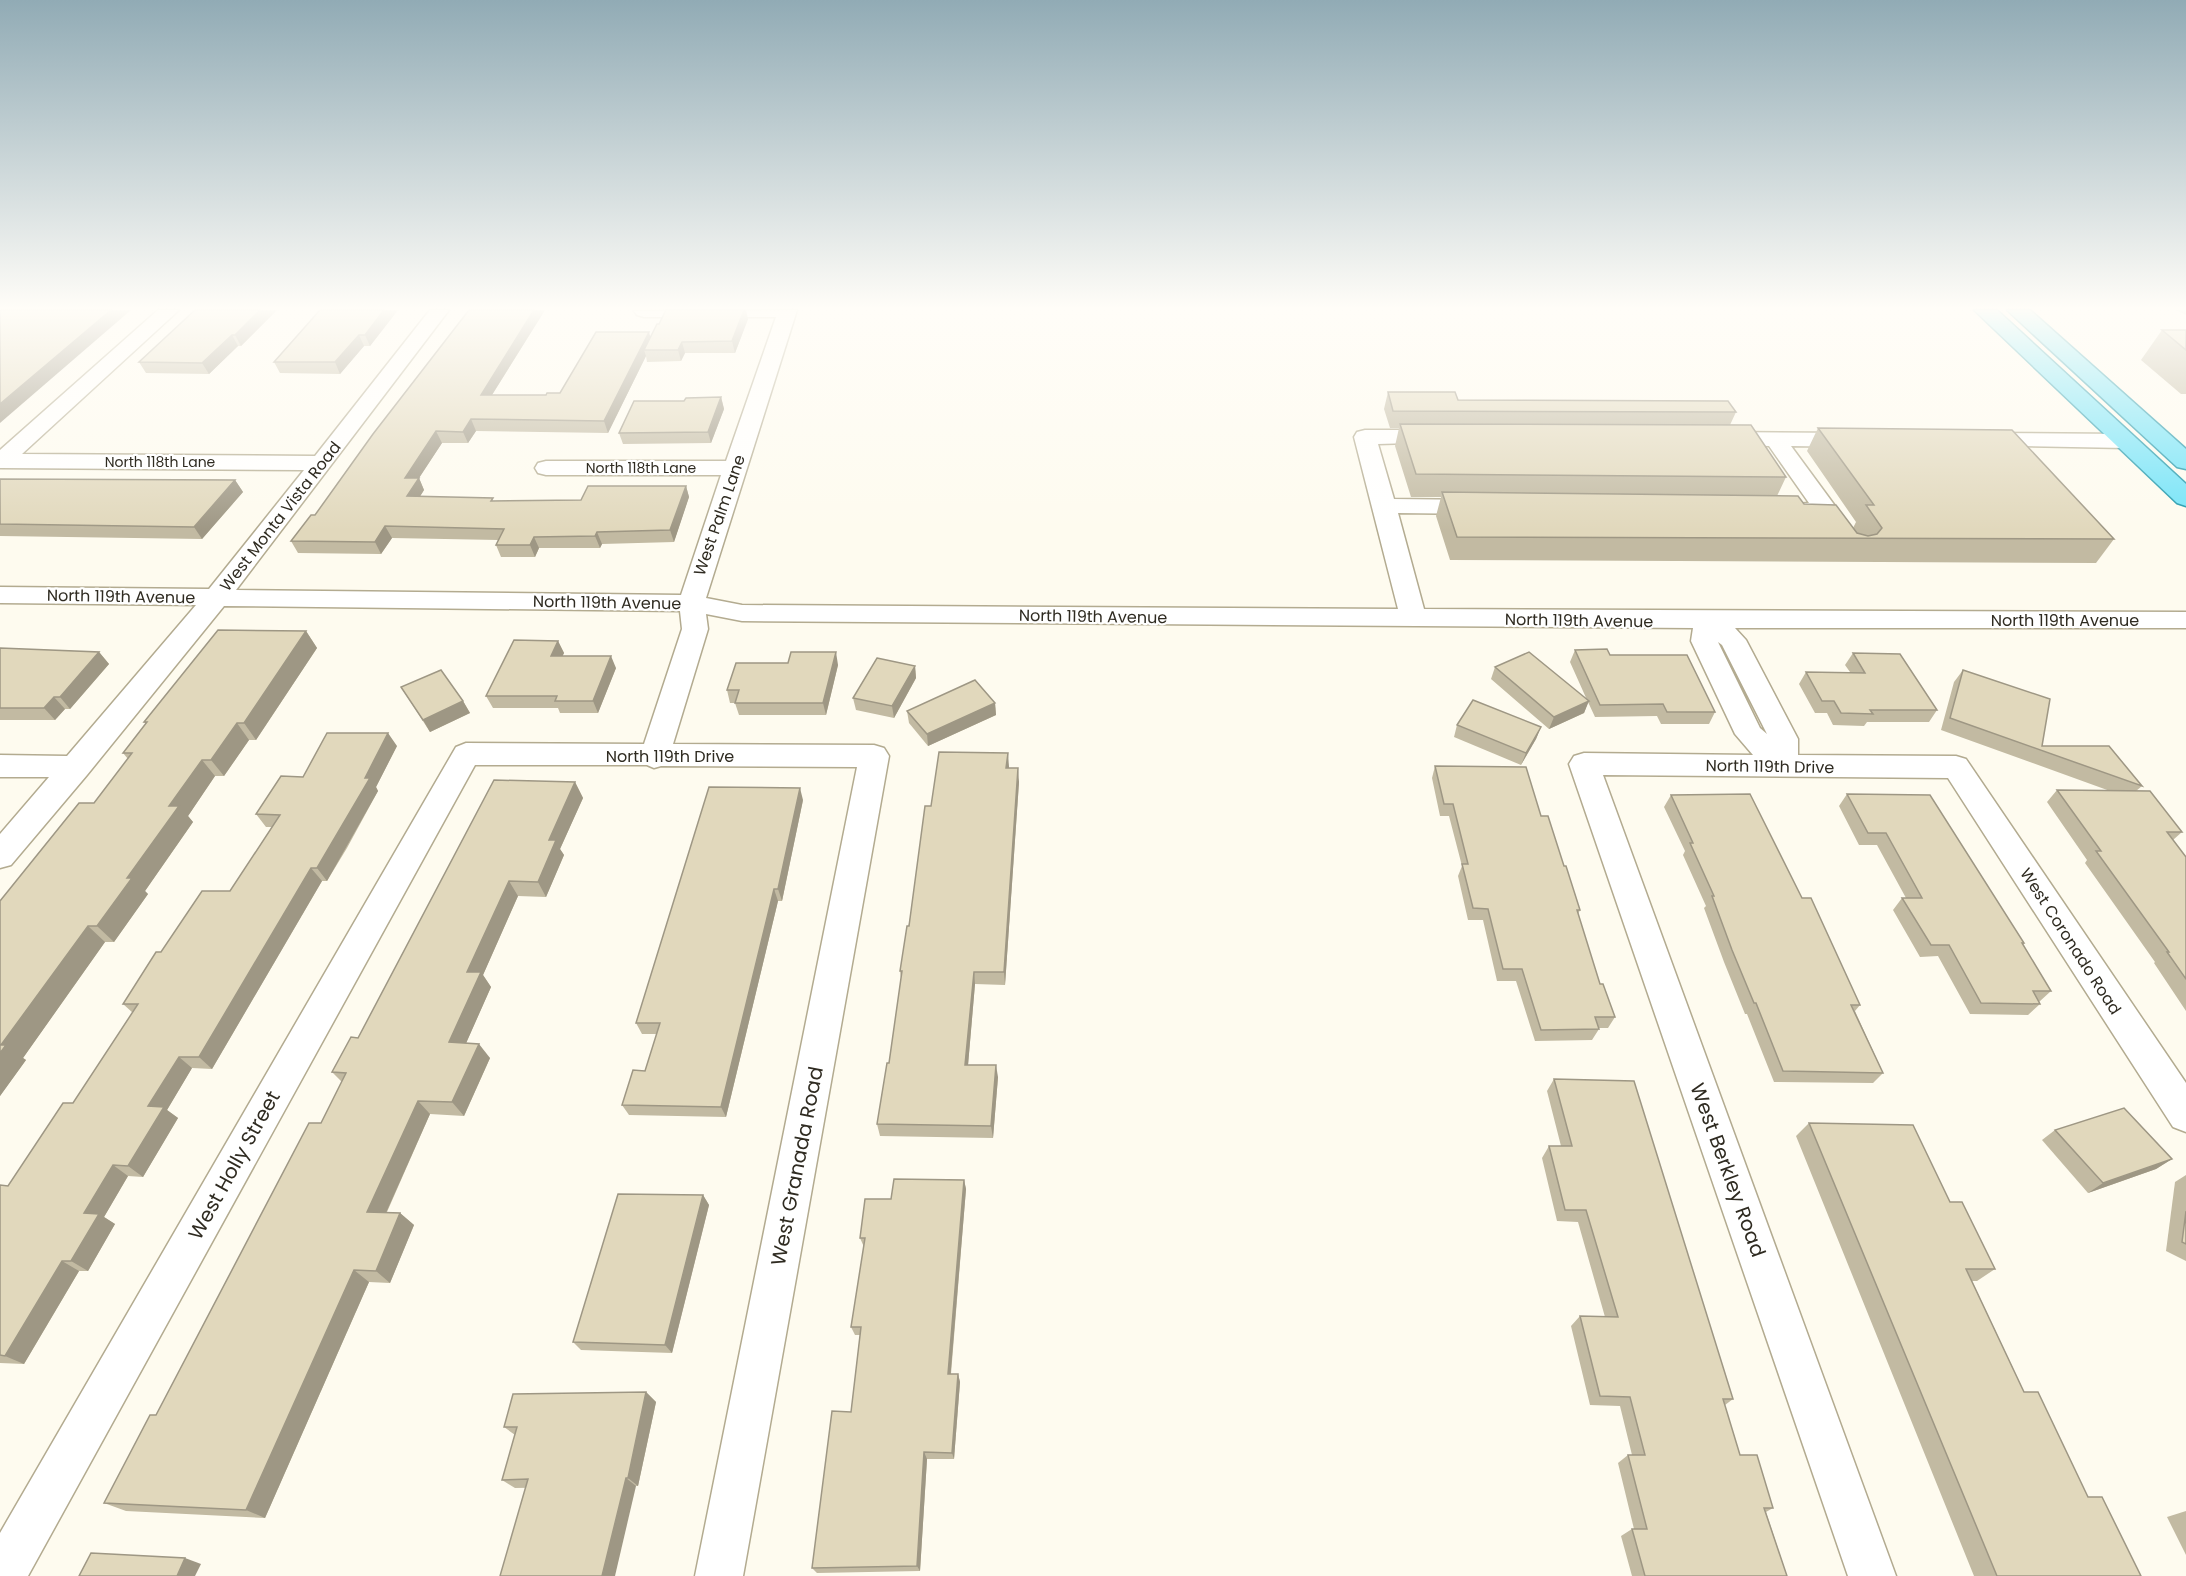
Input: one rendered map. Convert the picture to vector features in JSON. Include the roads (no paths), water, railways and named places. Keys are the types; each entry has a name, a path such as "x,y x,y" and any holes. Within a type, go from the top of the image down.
{"main road":[{"path":"2063,384 2186,498"},
{"path":"2099,384 2186,462"}],"street":[{"path":"1,461 88,384"},
{"name":"West Monta Vista Road","path":"0,856 217,597 382,384"},
{"name":"West Palm Lane","path":"654,756 695,629 692,603 764,384"},
{"path":"1413,618 1365,437 1458,438"},
{"path":"1693,439 1871,440"},
{"path":"1766,510 1831,518 1775,439"},
{"path":"1955,440 2125,441"},
{"name":"North 118th Lane","path":"1,461 320,463"},
{"name":"North 118th Lane","path":"546,468 735,468"},
{"path":"1383,506 1503,507"},
{"name":"North 119th Avenue","path":"0,595 692,603 742,612 1708,621 2186,620"},
{"path":"1708,621 1704,641 1749,734 1783,766"},
{"name":"North 119th Drive","path":"466,754 874,756"},
{"name":"West Holly Street","path":"2,1576 466,754"},
{"name":"West Granada Road","path":"719,1576 874,756"},
{"name":"North 119th Drive","path":"1584,764 1956,767"},
{"name":"West Berkley Road","path":"1584,764 1872,1576"},
{"path":"0,766 76,767"},
{"name":"West Coronado Road","path":"1956,767 2186,1115"}]}
